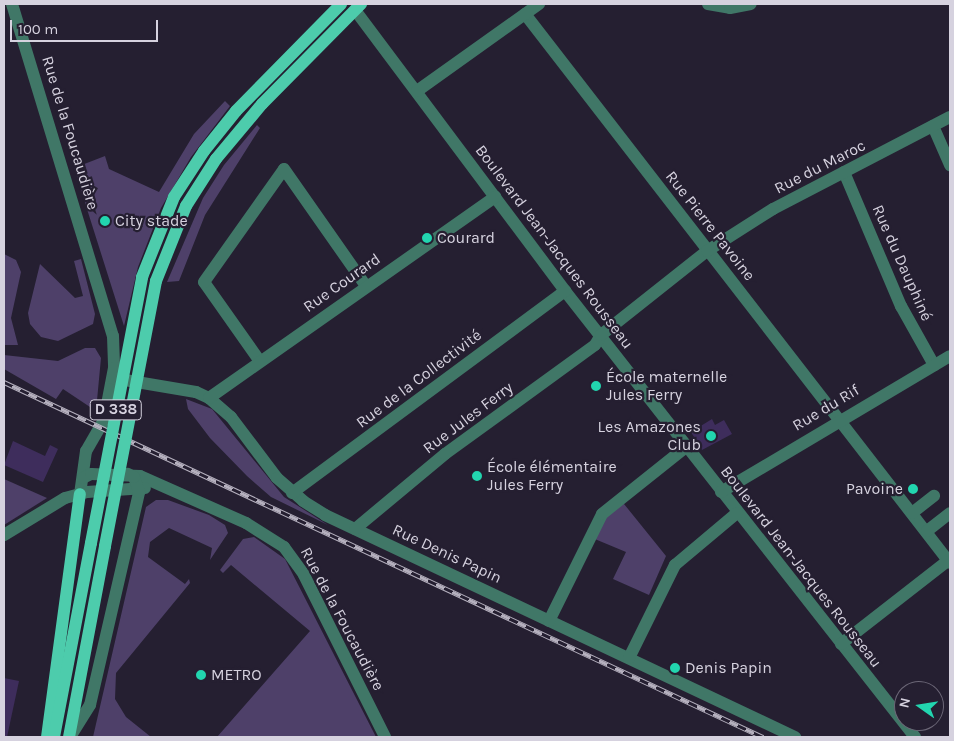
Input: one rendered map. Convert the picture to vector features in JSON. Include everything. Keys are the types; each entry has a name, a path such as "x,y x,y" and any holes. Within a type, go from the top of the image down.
{"main road":[{"name":"D 338","path":"54,737 142,277 174,197 204,151 236,111 341,4"},
{"name":"D 338","path":"69,737 156,282 186,206 216,159 262,104 358,7"},
{"path":"47,737 80,494"}],"street":[{"name":"Rue de la Foucaudière","path":"12,4 107,312 114,347 112,378 104,420 90,445 83,478 127,474 174,490 269,534 294,559 385,737"},
{"path":"417,91 539,4"},
{"path":"708,4 730,8 752,4"},
{"name":"Boulevard Jean-Jacques Rousseau","path":"358,7 417,91 565,291 601,335 737,513 915,737"},
{"name":"Rue Pierre Pavoine","path":"526,14 707,251 949,561"},
{"name":"Rue du Maroc","path":"601,335 707,251 773,209 950,117"},
{"path":"933,126 950,165"},
{"path":"259,360 204,282 284,169 366,286"},
{"name":"Rue du Dauphiné","path":"844,172 901,306 934,365"},
{"name":"Rue Courard","path":"209,398 259,360 495,197"},
{"name":"Rue de la Collectivité","path":"292,493 565,291"},
{"name":"Rue Jules Ferry","path":"356,529 445,454 594,345 601,335"},
{"name":"Rue du Rif","path":"721,492 839,420 950,356"},
{"name":"Rue Denis Papin","path":"112,378 196,392 209,398 231,417 292,493 356,529 795,737"},
{"path":"90,445 93,459 113,474"},
{"path":"549,620 602,514 686,447"},
{"path":"127,474 134,477 138,487"},
{"path":"80,494 83,478"},
{"name":"Rue de la Foucaudière","path":"4,535 65,498 80,494 138,487 174,490"},
{"name":"D 338","path":"69,737 90,705 138,487"},
{"path":"912,513 934,496"},
{"path":"629,658 675,565 737,513"},
{"path":"927,531 950,513"},
{"path":"841,644 949,561"}],"shaded area":[{"path":"225,101 230,106 191,157 161,208 138,267 124,326 74,168 105,156 109,169 159,192 194,134"},
{"path":"257,125 260,128 205,215 179,281 167,282 203,198 224,165"},
{"path":"4,254 16,260 21,272 11,318 18,345 4,345"},
{"path":"81,259 95,314 93,324 58,341 41,337 30,324 28,313 40,264 75,298 83,296 74,261"},
{"path":"85,348 95,348 101,358 96,411 63,389 56,399 4,369 4,355 58,361"},
{"path":"186,399 212,409 284,497 328,525 271,497 247,476 210,438 188,409"},
{"path":"4,479 47,498 4,525"},
{"path":"620,499 666,556 649,595 613,579 626,552 590,537"},
{"path":"156,500 168,500 209,515 225,525 228,533 210,560 212,548 169,528 150,542 148,557 185,584 189,579 190,583 116,673 115,699 126,717 151,737 93,737 146,507"},
{"path":"254,537 285,559 376,737 217,737 310,631 231,565 223,573 220,570 243,539"}],"building":[{"name":"Les Amazones Club","path":"712,419 715,425 724,420 732,434 702,450 691,432"},
{"path":"13,441 45,456 50,445 58,449 43,482 4,465"},
{"path":"4,678 19,681 7,737 4,737"}],"railway":[{"path":"4,382 763,737"}],"place":[{"name":"City stade","path":"105,221"},
{"name":"Courard","path":"427,238"},
{"name":"École maternelle Jules Ferry","path":"596,386"},
{"name":"Les Amazones Club","path":"711,436"},
{"name":"École élémentaire Jules Ferry","path":"477,476"},
{"name":"Pavoine","path":"913,489"},
{"name":"Denis Papin","path":"675,668"},
{"name":"METRO","path":"201,675"}]}
